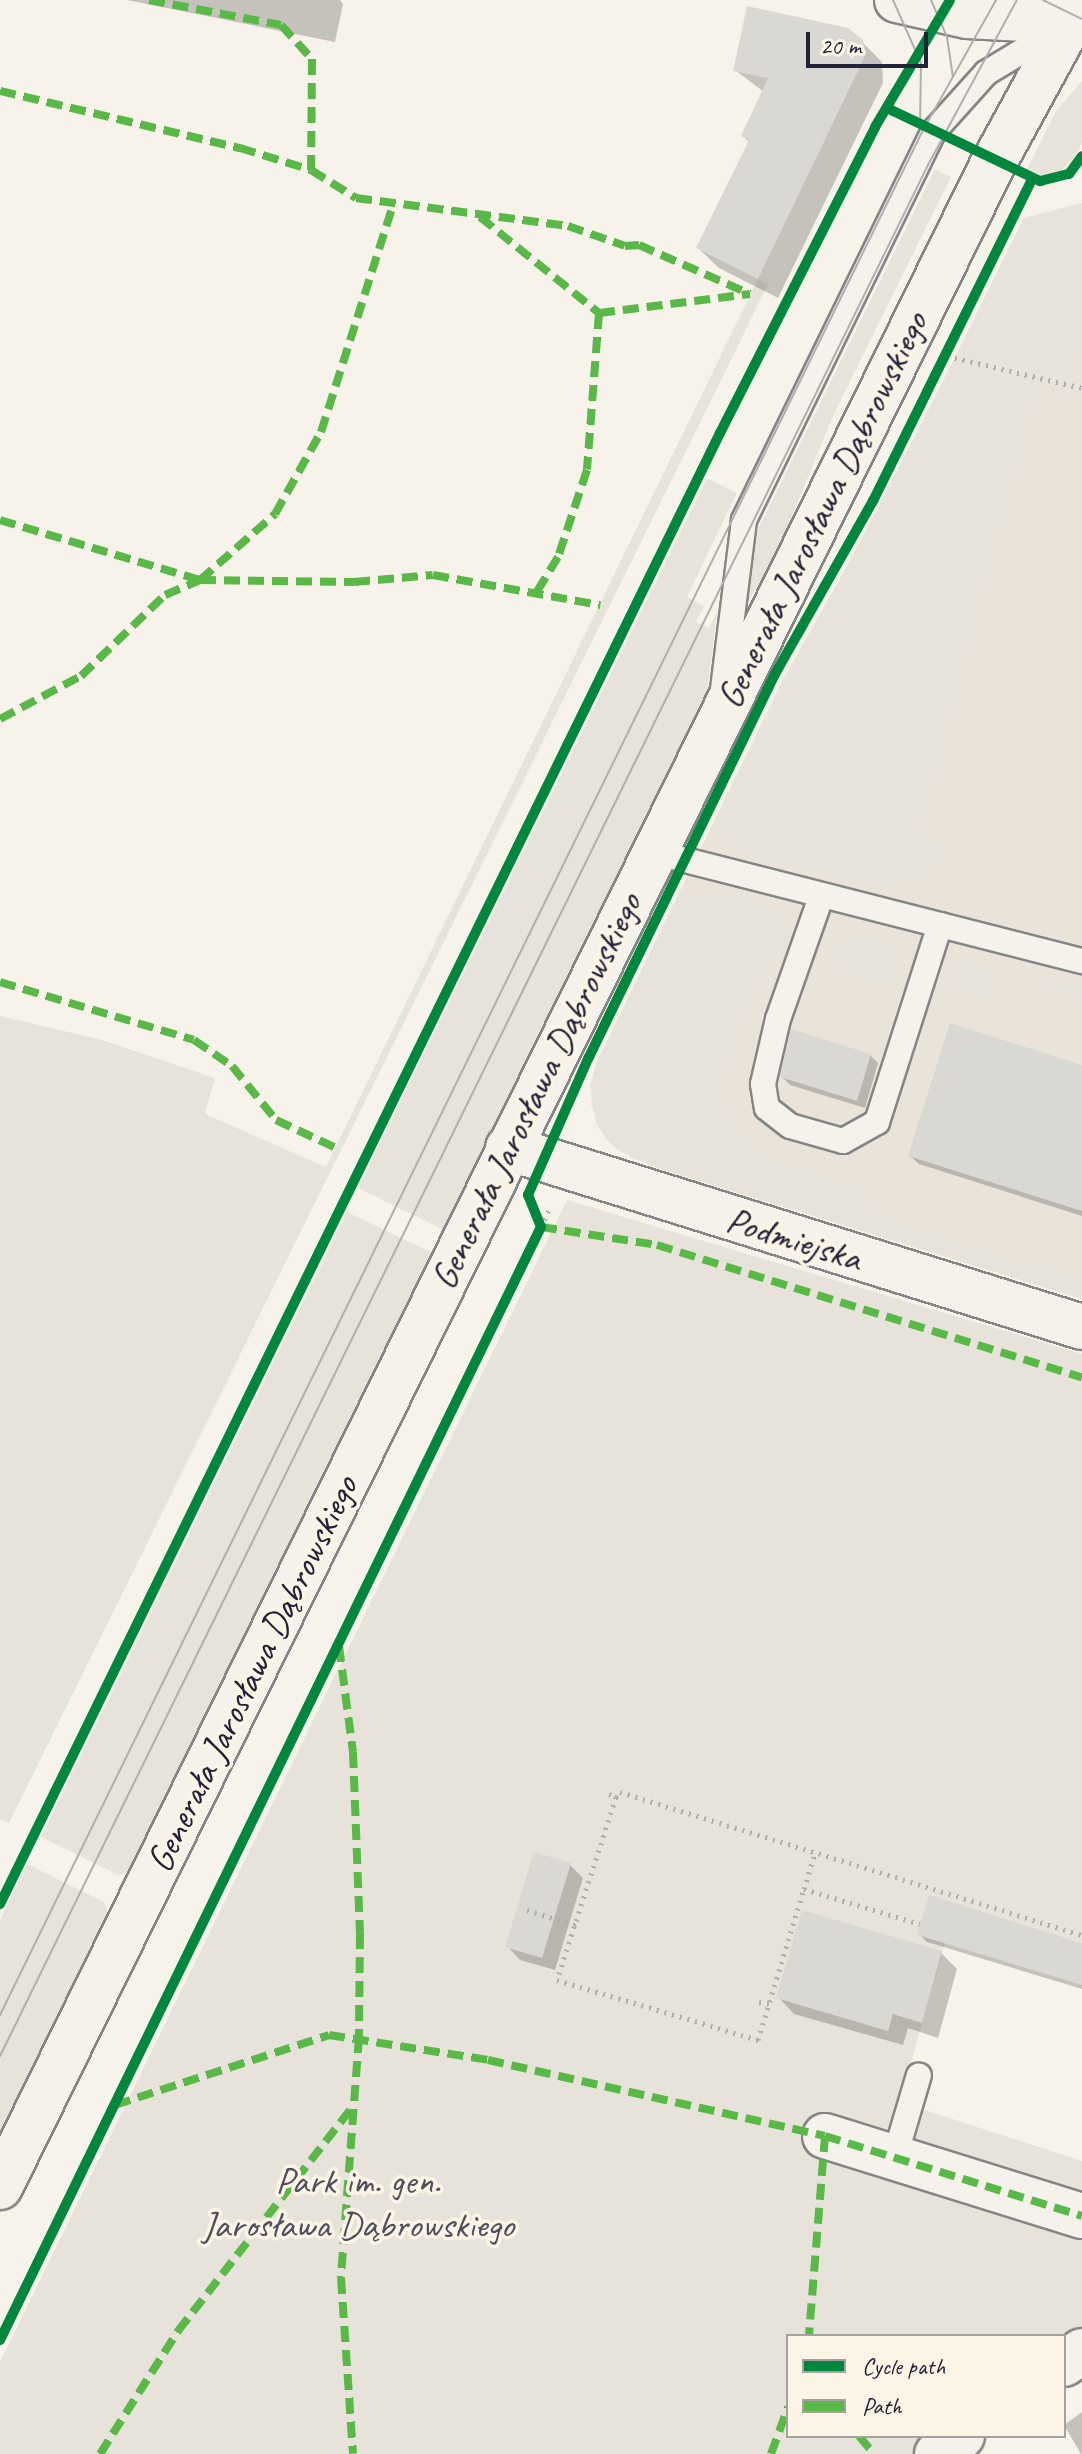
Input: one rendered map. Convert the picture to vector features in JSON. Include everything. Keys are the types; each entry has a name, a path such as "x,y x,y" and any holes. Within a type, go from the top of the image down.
{"street":[{"path":"897,0 967,16 1070,11"},
{"name":"Generała Jarosława Dąbrowskiego","path":"0,2187 526,1155 654,852 1070,11"},
{"name":"Podmiejska","path":"526,1155 1082,1327"},
{"path":"825,2136 1082,2216"},
{"path":"937,2454 959,2438"}],"lane":[{"path":"721,715 733,579 744,520 934,131 986,73 1070,11"},
{"path":"654,852 1082,961"},
{"path":"821,897 778,1019 763,1084 767,1108 790,1126 843,1141 877,1122 940,925"},
{"path":"895,2156 919,2075"}],"path":[{"path":"946,356 1082,388"},
{"path":"526,1155 528,1195 541,1227"},
{"path":"815,1852 758,2040 557,1980 620,1792 815,1852 1082,1935"},
{"path":"609,1794 616,1797"},
{"path":"804,1889 920,1924"},
{"path":"527,1910 577,1923"},
{"path":"759,2002 769,2004"}],"shaded area":[{"path":"1082,203 1082,1299 632,1158 606,1139 596,1123 590,1086 596,1064 783,679 881,506 1024,218"}],"green space":[{"path":"1082,81 1082,142 1075,157 1059,172 1041,175 1027,169 1056,111"},
{"path":"935,169 951,177 834,414 774,559 749,600 750,546"},
{"path":"1082,206 1082,340 1069,380 958,354 1024,218"},
{"path":"758,279 768,284 725,372 9,1823 0,1819 0,1016 102,1040 215,1078 205,1114 326,1167"},
{"path":"953,363 1066,389 1064,395 1036,388 919,832 947,840 946,847 930,873 891,889 743,853 722,834 715,819"},
{"path":"707,478 737,493 687,597 704,606 696,622 709,628 717,612 707,692 444,1230 358,1188"},
{"path":"704,891 769,906 780,914 789,935 752,995 727,1060 725,1106 744,1141 774,1160 876,1193 870,1214 1082,1279 1082,1299 654,1167 618,1150 606,1139 591,1105 596,1064 679,893"},
{"path":"857,935 898,944 904,957 899,975 886,986 838,970 833,957 840,940"},
{"path":"959,959 1082,987 1082,998 999,972 989,1001 957,990 948,979 950,966"},
{"name":"Park im. gen. Jarosława Dąbrowskiego","path":"567,1200 1082,1354 1082,1943 956,1904 900,2102 1082,2161 1082,2327 1066,2339 1066,2334 786,2334 786,2438 934,2438 914,2454 0,2454 0,2362"},
{"path":"347,1212 433,1253 128,1872 118,1875 41,1837"},
{"path":"27,1864 104,1902 108,1913 0,2134 0,1920"}],"building":[{"path":"747,6 848,28 863,40 866,54 758,279 696,248 749,140 741,136 768,78 733,71"},
{"path":"950,1023 1082,1065 1082,1211 908,1156"},
{"path":"791,1029 871,1054 857,1101 780,1077"},
{"path":"534,1852 571,1863 542,1958 505,1947"},
{"path":"929,1895 1082,1943 1082,1985 917,1935"},
{"path":"802,1910 942,1951 922,2023 893,2014 888,2031 776,1998"}],"tram line":[{"path":"893,0 921,63 920,125"},
{"path":"931,0 947,37 953,77"},
{"path":"0,2015 922,132 996,0"},
{"path":"0,2056 928,165 1017,0"},
{"path":"1043,0 1082,19"}],"marked path":[{"path":"149,0 281,25 312,59 311,170"},
{"path":"0,91 240,148 311,170 356,198 568,226 625,246 639,245 750,294"},
{"path":"0,719 81,676 165,595 200,580 275,514 321,432 393,205"},
{"path":"480,217 599,313 587,470 558,557 536,593"},
{"path":"599,313 750,294"},
{"path":"0,520 200,580 354,582 433,575 600,605"},
{"path":"0,982 194,1040 232,1066 276,1120 336,1148"},
{"path":"539,1232 541,1227 657,1245 1082,1377"},
{"path":"339,1646 353,1752 360,1933 359,2037 341,2278 353,2454"},
{"path":"115,2105 329,2035 488,2060 825,2136 809,2334"},
{"path":"100,2454 178,2331 353,2106"},
{"path":"825,2136 1082,2216"},
{"path":"771,2454 786,2413"},
{"path":"861,2438 874,2454"}],"cycle path":[{"path":"0,1904 720,433 875,127 950,0"},
{"path":"887,108 1040,181 1069,174 1082,156"},
{"path":"0,2340 541,1227 528,1195 589,1057 775,674 873,501 1032,179"}]}
